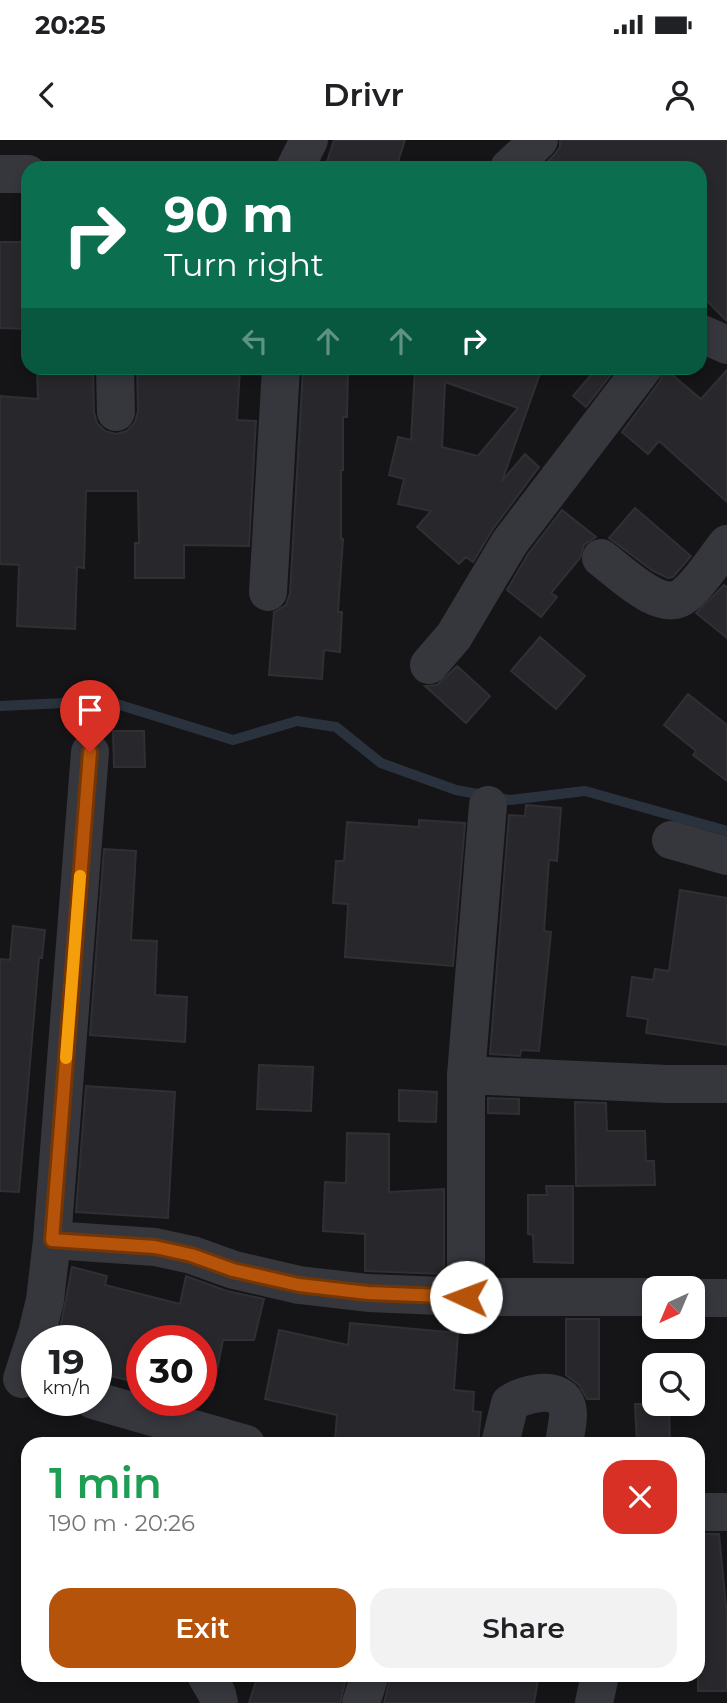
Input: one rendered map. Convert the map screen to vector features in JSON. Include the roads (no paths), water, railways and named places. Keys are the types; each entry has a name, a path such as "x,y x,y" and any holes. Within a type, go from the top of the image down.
{"street":[{"path":"298,161 309,140"},
{"path":"516,161 539,140"},
{"path":"0,174 21,174"},
{"path":"707,336 727,345"},
{"path":"115,375 116,412"},
{"path":"268,592 281,375"},
{"path":"429,665 454,636 510,542 638,375"},
{"path":"601,558 656,598 672,601 686,594 727,544"},
{"path":"19,1379 37,1333 45,1300 52,1240 90,752"},
{"path":"466,1297 466,1075 488,805"},
{"path":"671,840 727,856"},
{"path":"466,1075 727,1084"},
{"path":"52,1240 155,1247 191,1255 233,1270 299,1285 368,1293 466,1297 642,1297"},
{"path":"705,1297 727,1298"},
{"path":"502,1437 510,1403 524,1395 552,1393 560,1396 566,1404 568,1413 565,1437"},
{"path":"112,1406 213,1437"},
{"path":"705,1512 727,1512"},
{"path":"210,1682 219,1703"},
{"path":"361,1703 368,1682"},
{"path":"594,1703 598,1682"}],"waterway":[{"path":"0,706 107,701 233,740 297,721 336,727 381,763 456,790 510,800 585,791 727,831"}]}
